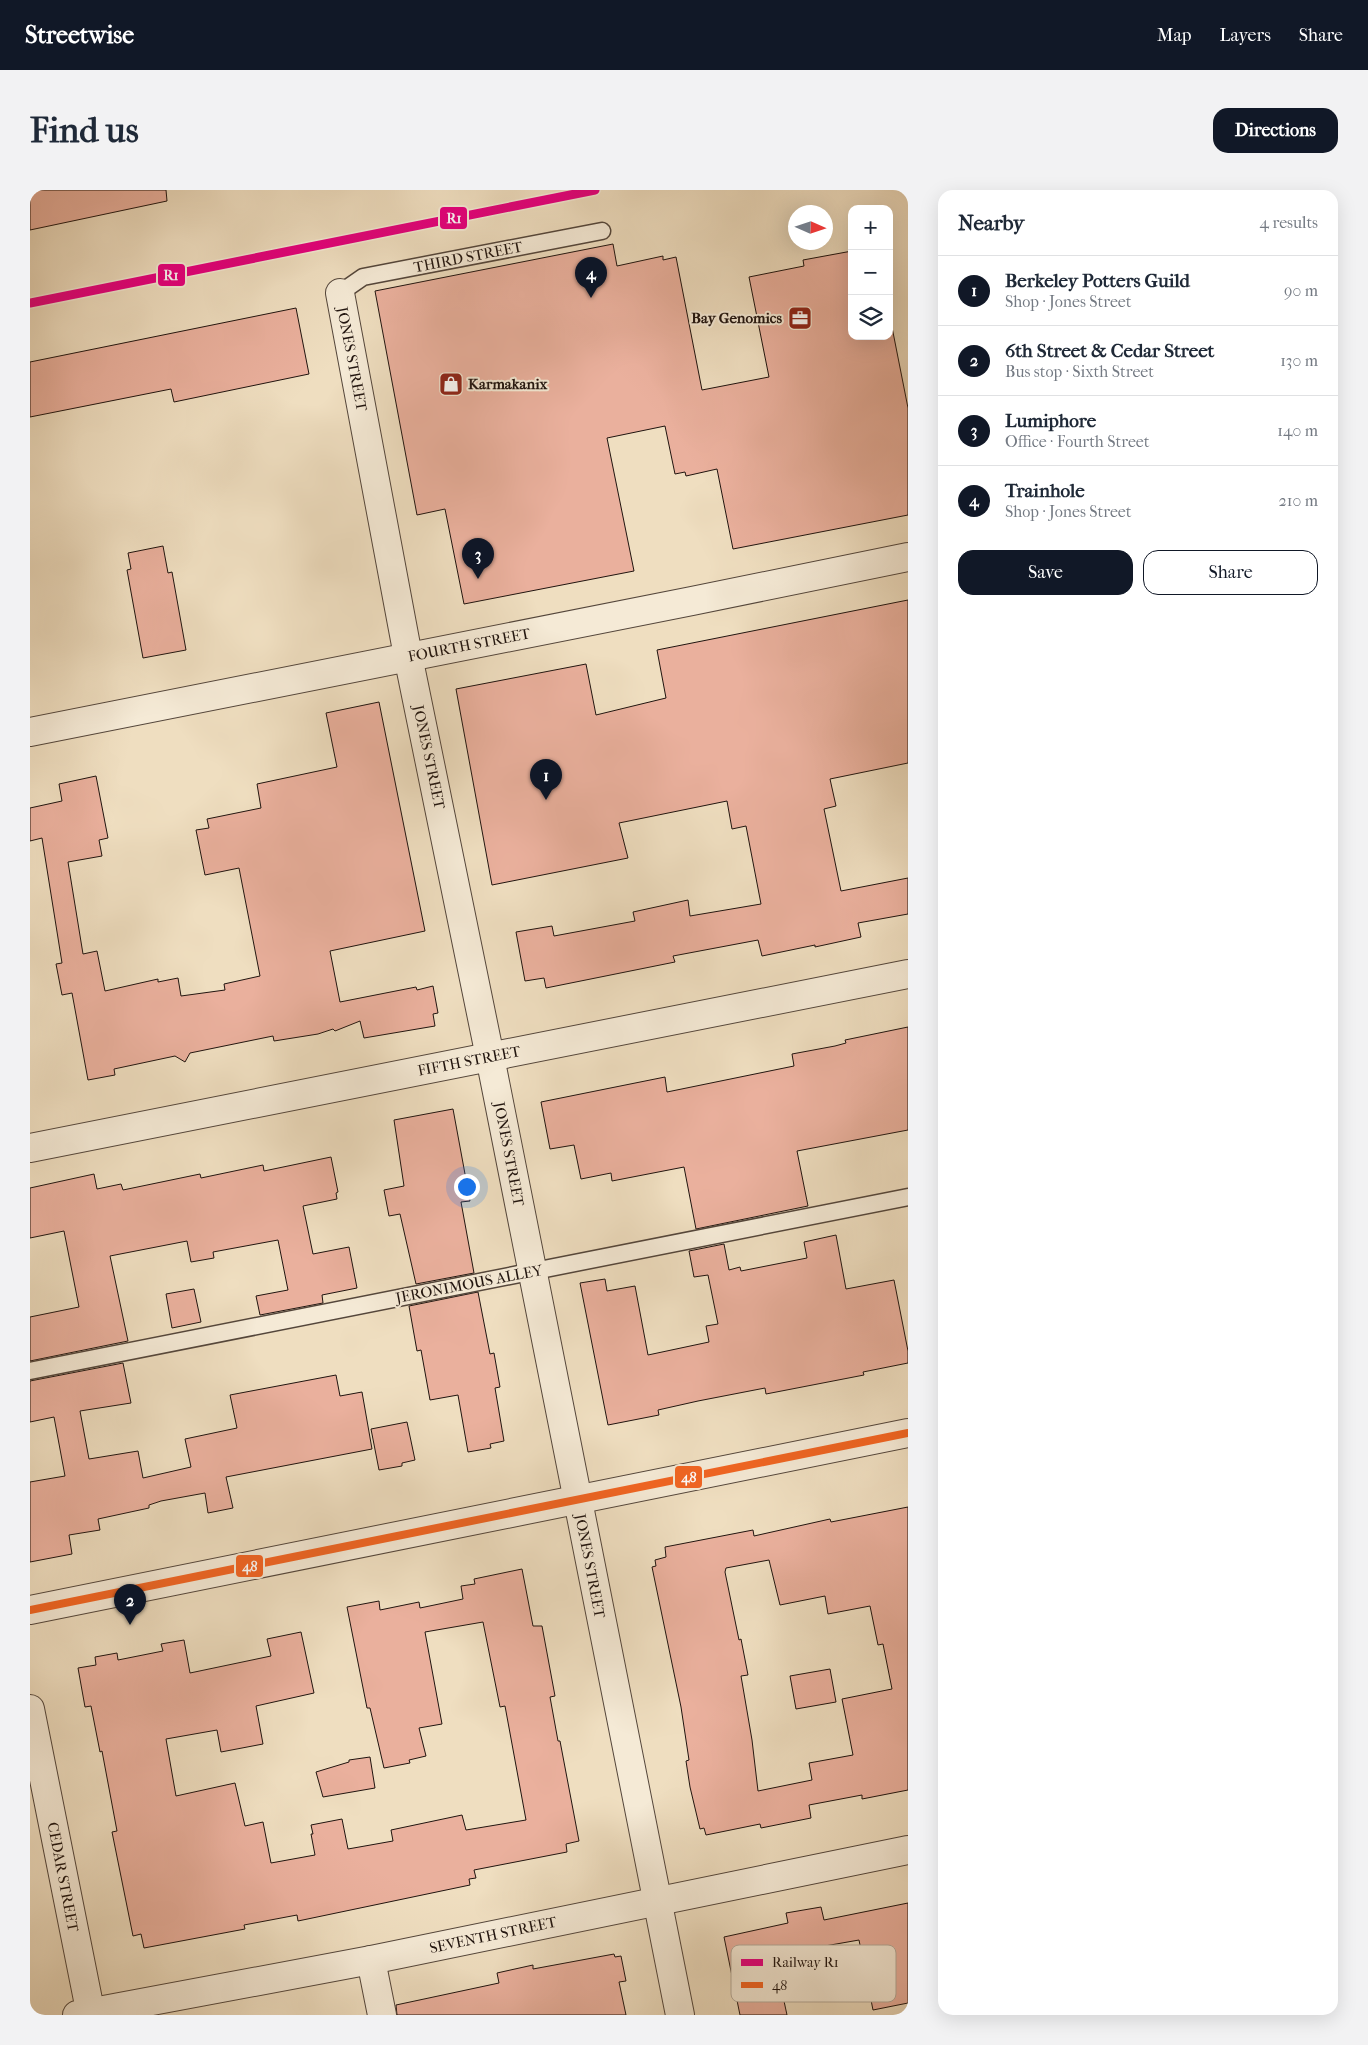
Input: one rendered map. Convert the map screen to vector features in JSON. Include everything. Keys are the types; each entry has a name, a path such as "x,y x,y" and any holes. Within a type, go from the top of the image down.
{"street":[{"name":"JONES STREET","path":"340,293 408,656 490,1057 680,2015"},
{"name":"FOURTH STREET","path":"30,732 408,656 692,602 908,557"},
{"name":"FIFTH STREET","path":"30,1148 908,974"},
{"path":"30,1610 908,1433"},
{"name":"CEDAR STREET","path":"30,1709 86,2014"},
{"name":"SEVENTH STREET","path":"86,2014 371,1960 908,1850"},
{"path":"371,1960 382,2015"}],"lane":[{"name":"THIRD STREET","path":"340,293 362,277 602,232"},
{"name":"JERONIMOUS ALLEY","path":"30,1371 908,1198"}],"building":[{"path":"30,190 166,190 167,201 30,230"},
{"path":"613,244 617,266 663,256 663,260 676,257 702,390 769,377 749,277 804,266 803,260 848,252 848,340 893,340 893,332 908,408 908,515 733,549 717,469 686,476 685,472 675,474 665,426 607,438 634,571 464,604 445,509 417,515 375,291"},
{"path":"296,308 309,374 174,402 171,389 30,417 30,362"},
{"path":"163,546 168,573 172,572 186,650 143,658 127,570 131,569 128,553"},
{"path":"908,600 908,763 830,779 836,806 824,809 841,891 908,878 908,914 858,923 861,937 815,947 815,945 762,956 758,940 673,956 675,962 546,988 544,978 525,981 516,932 552,926 554,936 635,921 633,912 688,900 690,916 761,904 746,826 732,829 727,801 619,823 628,858 492,885 456,689 586,664 596,715 666,698 657,650"},
{"path":"379,702 425,931 330,951 340,1002 416,987 417,990 433,986 438,1013 433,1014 435,1026 364,1038 360,1021 335,1031 333,1029 318,1034 274,1041 273,1036 190,1053 185,1062 175,1056 114,1069 115,1075 88,1080 72,993 62,995 56,964 62,963 42,838 30,841 30,808 62,801 59,784 96,776 108,838 99,840 102,856 68,862 83,954 97,951 105,991 158,979 158,982 178,978 181,996 225,990 224,984 260,976 239,868 205,875 196,830 209,828 207,819 261,808 257,784 337,767 326,713"},
{"path":"908,1027 908,1130 797,1151 808,1206 696,1229 684,1167 612,1181 611,1173 581,1179 574,1145 550,1149 541,1102 665,1077 667,1092 794,1066 792,1054 835,1046 846,1043 845,1040"},
{"path":"453,1109 470,1201 461,1202 474,1273 416,1284 400,1214 389,1216 384,1190 404,1186 394,1120"},
{"path":"331,1157 338,1192 336,1193 337,1199 303,1206 313,1254 349,1247 357,1288 322,1295 323,1303 260,1315 256,1296 288,1290 278,1240 213,1252 214,1258 191,1262 187,1241 110,1256 128,1341 30,1361 30,1317 79,1307 64,1231 30,1238 30,1188 94,1174 97,1189 121,1184 123,1190 200,1174 201,1178 263,1165 264,1171"},
{"path":"836,1235 846,1289 894,1280 908,1351 908,1363 863,1372 864,1375 766,1394 765,1388 698,1401 658,1410 659,1415 608,1425 580,1283 605,1279 607,1291 635,1286 648,1355 709,1342 706,1326 718,1324 708,1275 694,1277 689,1251 724,1244 729,1270 740,1267 741,1271 807,1258 804,1242"},
{"path":"194,1289 201,1322 172,1328 166,1294"},
{"path":"478,1292 490,1354 494,1353 500,1387 495,1388 504,1441 490,1444 491,1448 468,1452 458,1395 430,1400 421,1350 417,1351 409,1306"},
{"path":"123,1363 131,1403 80,1411 89,1459 138,1451 143,1478 191,1467 185,1439 237,1428 230,1395 336,1375 340,1396 362,1392 372,1449 226,1477 233,1508 208,1513 205,1493 161,1501 149,1505 149,1508 98,1519 100,1530 69,1535 72,1554 30,1562 30,1482 65,1476 54,1417 30,1422 30,1381"},
{"path":"407,1422 415,1460 402,1463 402,1466 379,1470 371,1429"},
{"path":"908,1507 908,1790 862,1799 862,1795 809,1805 811,1818 761,1828 760,1824 706,1835 704,1828 700,1829 690,1787 686,1761 689,1760 681,1707 652,1567 656,1566 655,1560 666,1557 665,1547 753,1530 754,1536 830,1519 831,1522","holes":["769,1560 780,1605 825,1596 828,1614 870,1606 878,1645 883,1644 892,1689 842,1699 853,1755 809,1763 812,1780 758,1791 752,1740 741,1676 748,1675 725,1572 726,1568"]},
{"path":"522,1569 533,1626 542,1626 555,1696 550,1697 579,1841 566,1844 567,1852 474,1870 476,1878 469,1879 470,1885 298,1921 297,1915 244,1925 245,1929 144,1948 141,1934 133,1936 112,1832 117,1831 102,1751 100,1752 91,1706 85,1707 78,1668 96,1665 95,1657 117,1653 118,1660 163,1651 161,1644 184,1640 190,1673 271,1656 267,1639 301,1632 314,1693 256,1706 263,1744 221,1752 217,1730 166,1739 176,1796 235,1783 245,1826 263,1822 271,1863 315,1855 311,1825 342,1819 348,1849 393,1841 391,1830 462,1815 466,1830 526,1820 505,1706 500,1707 483,1622 425,1632 442,1724 419,1728 426,1756 409,1760 410,1763 384,1768 370,1708 367,1708 347,1607 379,1601 380,1610 419,1602 420,1608 463,1599 461,1586 475,1584 474,1579"},
{"path":"830,1669 836,1702 796,1709 790,1676"},
{"path":"370,1757 375,1788 323,1797 316,1772 349,1762 349,1760"},
{"path":"908,1903 908,2003 873,2010 871,2002 896,2002 896,1945 860,1945 859,1940 831,1945 731,1945 731,1971 724,1937 788,1923 786,1913 821,1907 824,1920"},
{"path":"614,1954 615,1957 621,1956 626,1981 619,1982 626,2015 397,2015 396,2005 499,1983 497,1973 533,1965 533,1969"},
{"path":"737,2002 784,2002 787,2015 740,2015"}],"rail line":[{"name":"R1","path":"30,303 595,190"}],"transit line":[{"name":"48","path":"30,1610 908,1433"}],"place":[{"name":"Trainhole","path":"591,298"},
{"name":"Bay Genomics","path":"800,318"},
{"name":"Karmakanix","path":"451,384"},
{"name":"Lumiphore","path":"478,579"},
{"name":"Berkeley Potters Guild","path":"546,800"},
{"name":"6th Street & Cedar Street","path":"130,1625"}]}
